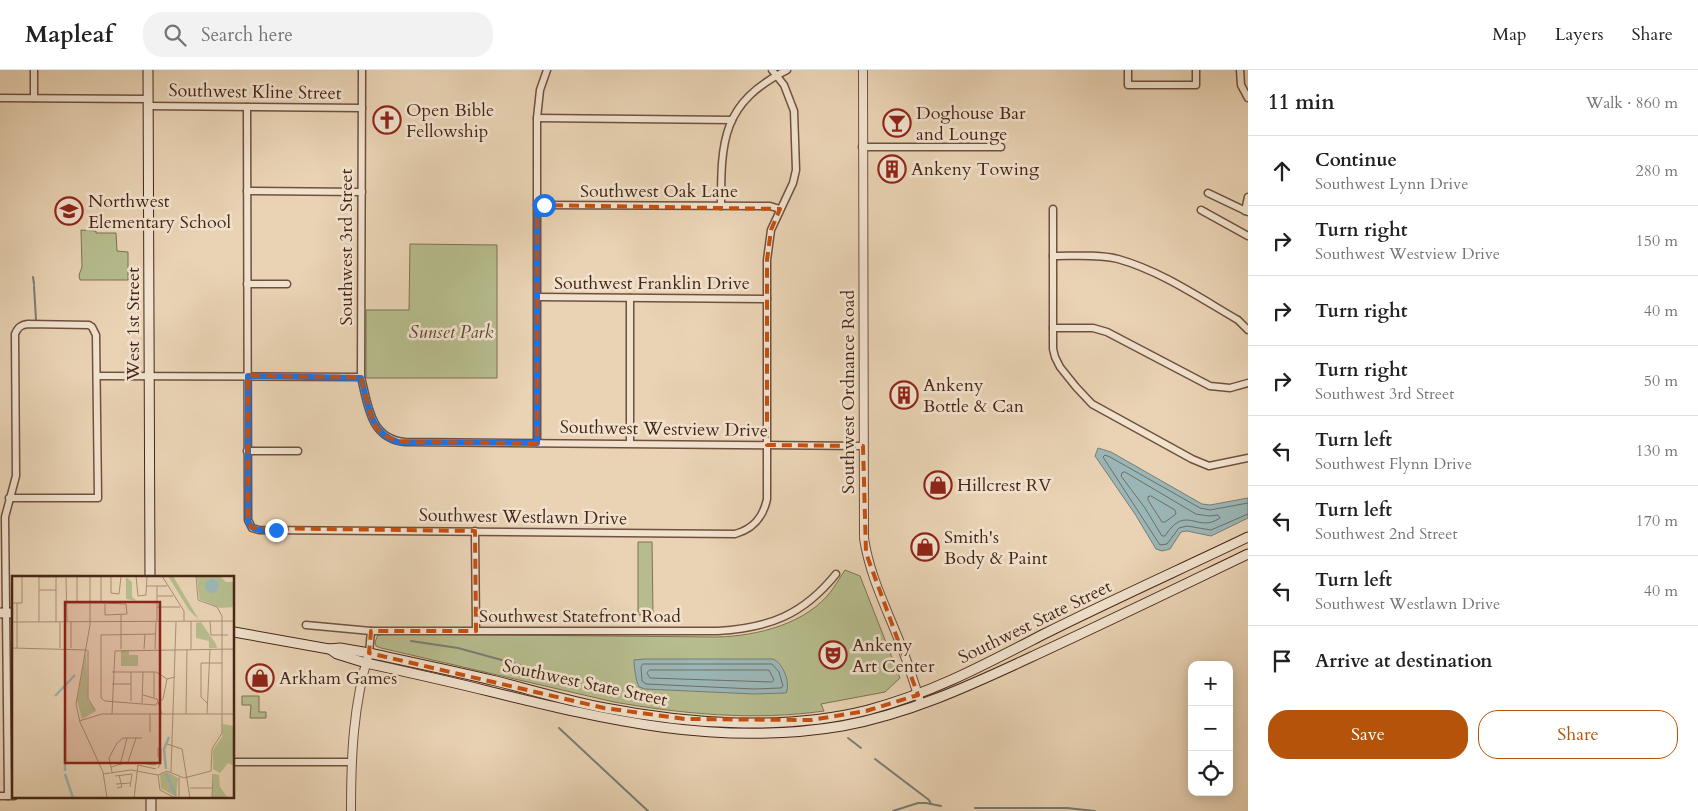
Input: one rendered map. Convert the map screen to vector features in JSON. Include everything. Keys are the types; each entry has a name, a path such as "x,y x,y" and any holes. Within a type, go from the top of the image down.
{"main road":[{"name":"West 1st Street","path":"148,70 150,576"},
{"name":"Southwest State Street","path":"235,632 329,649 340,648 369,653 604,708 685,719 738,722 811,720 866,711 918,695 954,681 1042,635 1248,538"},
{"name":"Southwest State Street","path":"329,649 337,654 366,662 609,720 702,732 752,734 818,729 863,721 922,704 1063,642 1248,554"},
{"path":"151,798 151,811"}],"street":[{"path":"34,70 34,98"},
{"name":"Southwest 3rd Street","path":"362,70 361,378 373,423"},
{"path":"537,443 537,118 540,90 547,70"},
{"path":"721,206 722,150 732,120 751,93 774,73 787,70"},
{"name":"Southwest Ordnance Road","path":"863,70 863,521 866,554 875,585 897,636 922,704"},
{"path":"1128,70 1128,84 1196,85 1196,70"},
{"path":"1240,70 1241,85 1248,98"},
{"name":"Southwest Westlawn Drive","path":"247,451 248,520 252,528 259,530 735,534 750,527 762,515 768,491 768,243 771,230 793,183 796,170 794,111 784,85 774,73"},
{"name":"Southwest Kline Street","path":"0,98 247,107 362,108"},
{"path":"247,107 247,451 298,451"},
{"path":"537,118 732,120"},
{"path":"862,147 1001,146"},
{"path":"247,191 362,192"},
{"path":"1208,192 1246,211 1248,197"},
{"name":"Southwest Oak Lane","path":"537,205 770,206 780,209"},
{"path":"1053,209 1053,349 1057,362 1076,387 1092,404 1192,459 1209,466 1248,458"},
{"path":"1201,210 1248,236"},
{"path":"1053,256 1095,256 1117,259 1148,270 1238,320 1248,329"},
{"path":"248,284 286,284"},
{"name":"Southwest Franklin Drive","path":"538,297 767,299"},
{"path":"630,298 630,443"},
{"path":"0,796 11,796 3,718 7,613 3,531 9,498 16,476 15,334 17,329 28,324 89,325 96,336 98,498 9,498"},
{"path":"1053,328 1094,328 1107,332 1210,386 1230,388 1248,383"},
{"path":"97,376 361,378"},
{"name":"Southwest Westview Drive","path":"373,423 382,434 391,440 405,442 863,446"},
{"path":"475,531 476,631"},
{"name":"Southwest Statefront Road","path":"306,625 371,631 718,631 744,629 768,624 793,613 819,594 836,574"},
{"path":"351,811 351,762 354,719 369,653 371,631"},
{"path":"235,762 351,762"}],"highlighted area":[{"path":"537,205 780,209 771,230 767,260 767,445 863,446 866,553 918,695 866,711 811,720 685,719 604,708 369,653 371,631 476,631 475,531 252,528 248,520 248,376 361,377 373,423 382,434 398,442 537,443"}],"green space":[{"path":"81,230 96,231 96,233 116,233 117,251 128,252 128,280 80,280 79,275 82,267"},
{"name":"Sunset Park","path":"410,244 497,245 497,378 366,378 366,310 409,310"},
{"path":"638,542 652,542 653,614 638,615"},
{"path":"845,570 860,576 900,678 885,692 821,704 824,711 771,716 745,716 666,710 614,702 381,648 376,646 375,642 378,635 388,634 717,637 748,634 780,626 809,612 822,602"},
{"path":"242,696 259,696 259,712 266,712 266,718 250,718 251,705 242,705"}],"water":[{"path":"1098,448 1111,452 1202,504 1210,505 1248,498 1248,518 1211,536 1187,531 1181,532 1170,549 1162,551 1156,549 1135,514 1095,456"},
{"path":"773,659 783,669 787,679 787,689 786,693 754,694 645,689 638,685 634,660"}],"waterway":[{"path":"33,277 34,284"},
{"path":"34,286 36,320"},
{"path":"411,641 458,648 520,665"},
{"path":"559,728 648,811"},
{"path":"848,738 861,748"},
{"path":"875,759 929,800 931,804"},
{"path":"893,811 918,803 941,806"},
{"path":"975,808 1067,808 1095,811"}],"place":[{"name":"Open Bible Fellowship","path":"387,120"},
{"name":"Doghouse Bar and Lounge","path":"897,123"},
{"name":"Ankeny Towing","path":"892,169"},
{"name":"Northwest Elementary School","path":"69,211"},
{"name":"Ankeny Bottle & Can","path":"904,395"},
{"name":"Hillcrest RV","path":"938,485"},
{"name":"Smith's Body & Paint","path":"925,547"},
{"name":"Ankeny Art Center","path":"833,655"},
{"name":"Arkham Games","path":"260,678"}],"route":[{"path":"276,530 255,530 249,526 248,376 361,378 373,423 382,434 398,442 537,443 537,205 544,205"}]}
